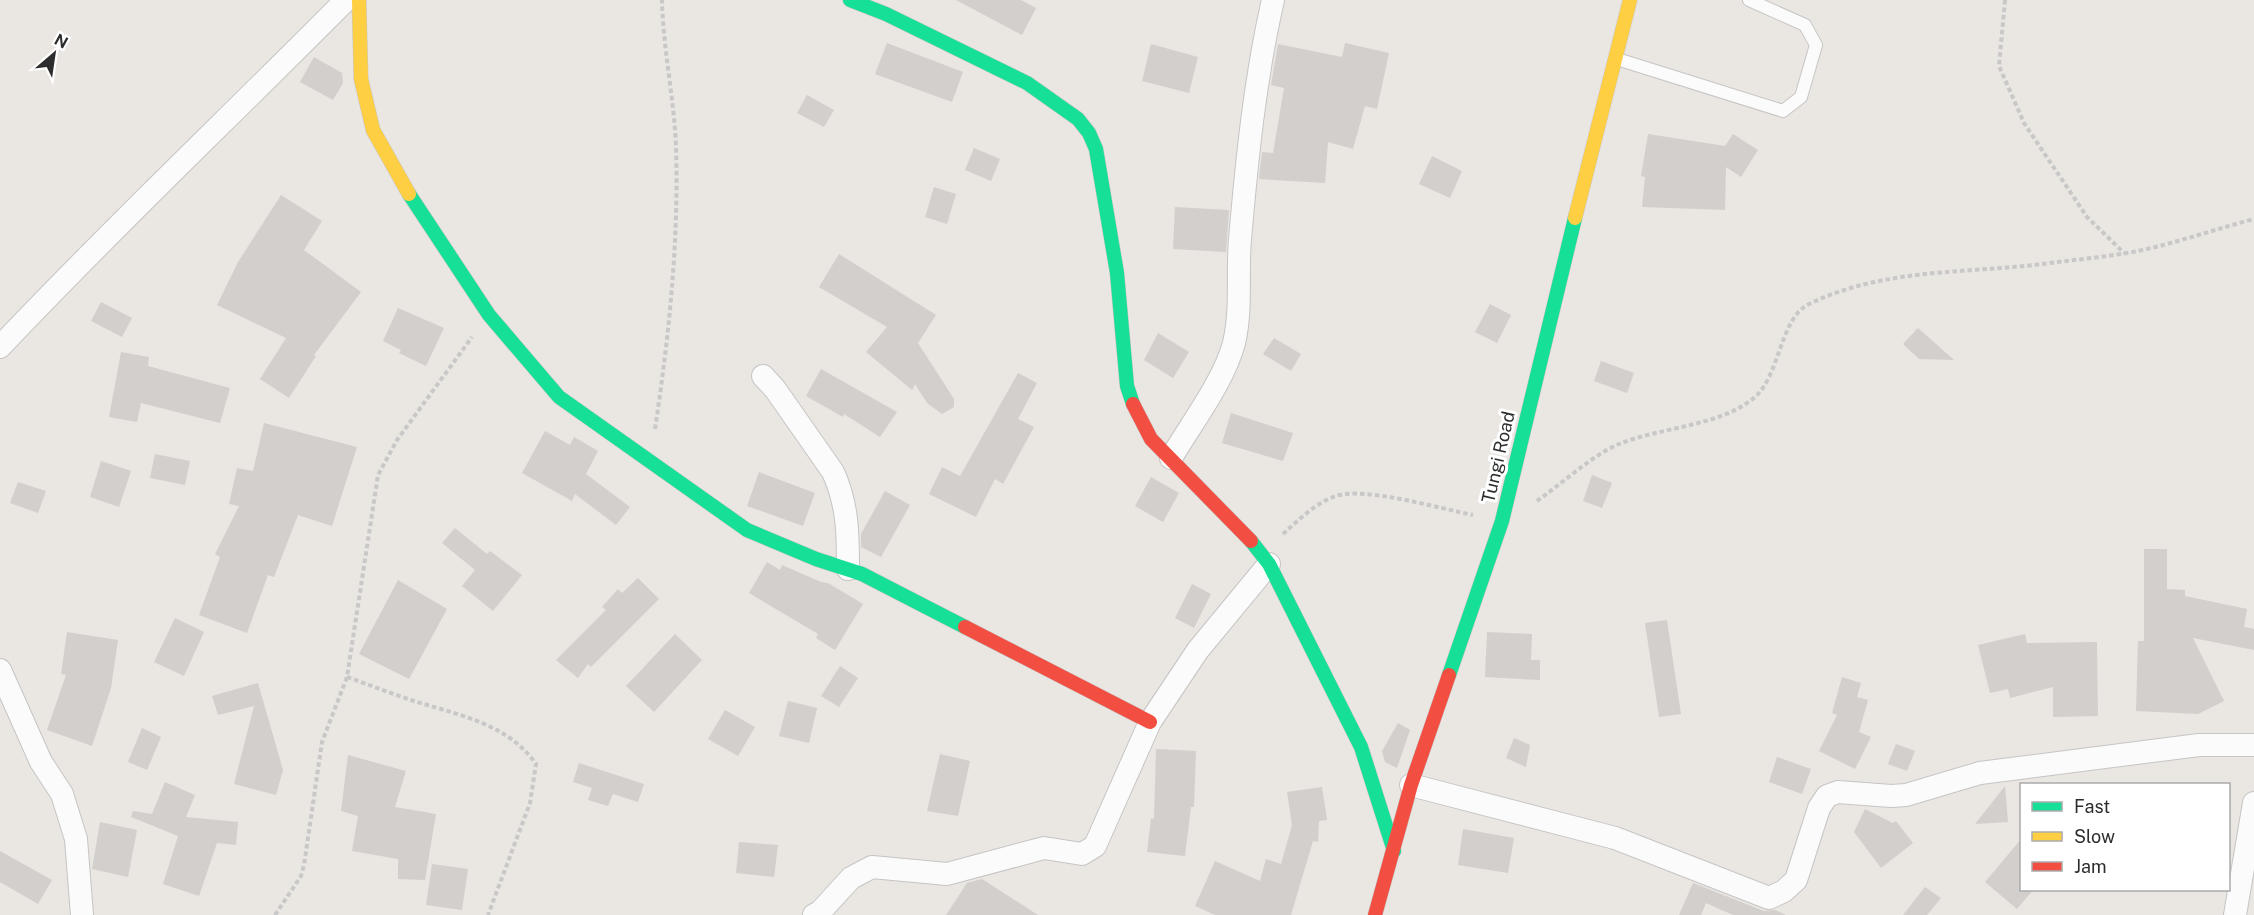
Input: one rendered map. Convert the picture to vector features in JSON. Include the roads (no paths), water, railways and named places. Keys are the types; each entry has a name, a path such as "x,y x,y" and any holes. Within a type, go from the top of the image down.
{"street":[{"path":"0,347 136,207 346,0"},
{"path":"359,0 361,79 373,130 400,183 489,315 559,397 747,530 816,560 862,574 1150,722"},
{"path":"850,0 886,14 1027,83 1078,119 1089,133 1096,149 1117,273 1127,386 1136,413 1151,439 1265,557 1361,747 1394,851"},
{"path":"1171,458 1225,366 1233,344 1237,325 1240,239 1252,128 1273,0"},
{"name":"Tungi Road","path":"1375,915 1411,785 1501,524 1556,292 1630,0"},
{"path":"763,375 834,472 848,522 848,569"},
{"path":"814,915 820,912 851,878 872,867 947,874 1044,848 1082,854 1090,851 1095,846 1150,722 1265,557"},
{"path":"0,670 41,762 62,794 76,839 82,915"},
{"path":"1411,785 1615,838 1769,898 1784,891 1796,880 1819,808 1827,796 1838,792 1906,795 1980,773 2199,745 2254,745"},
{"path":"2235,915 2254,803"}],"lane":[{"path":"1615,58 1783,111 1801,97 1816,45 1805,25 1749,0"}]}
